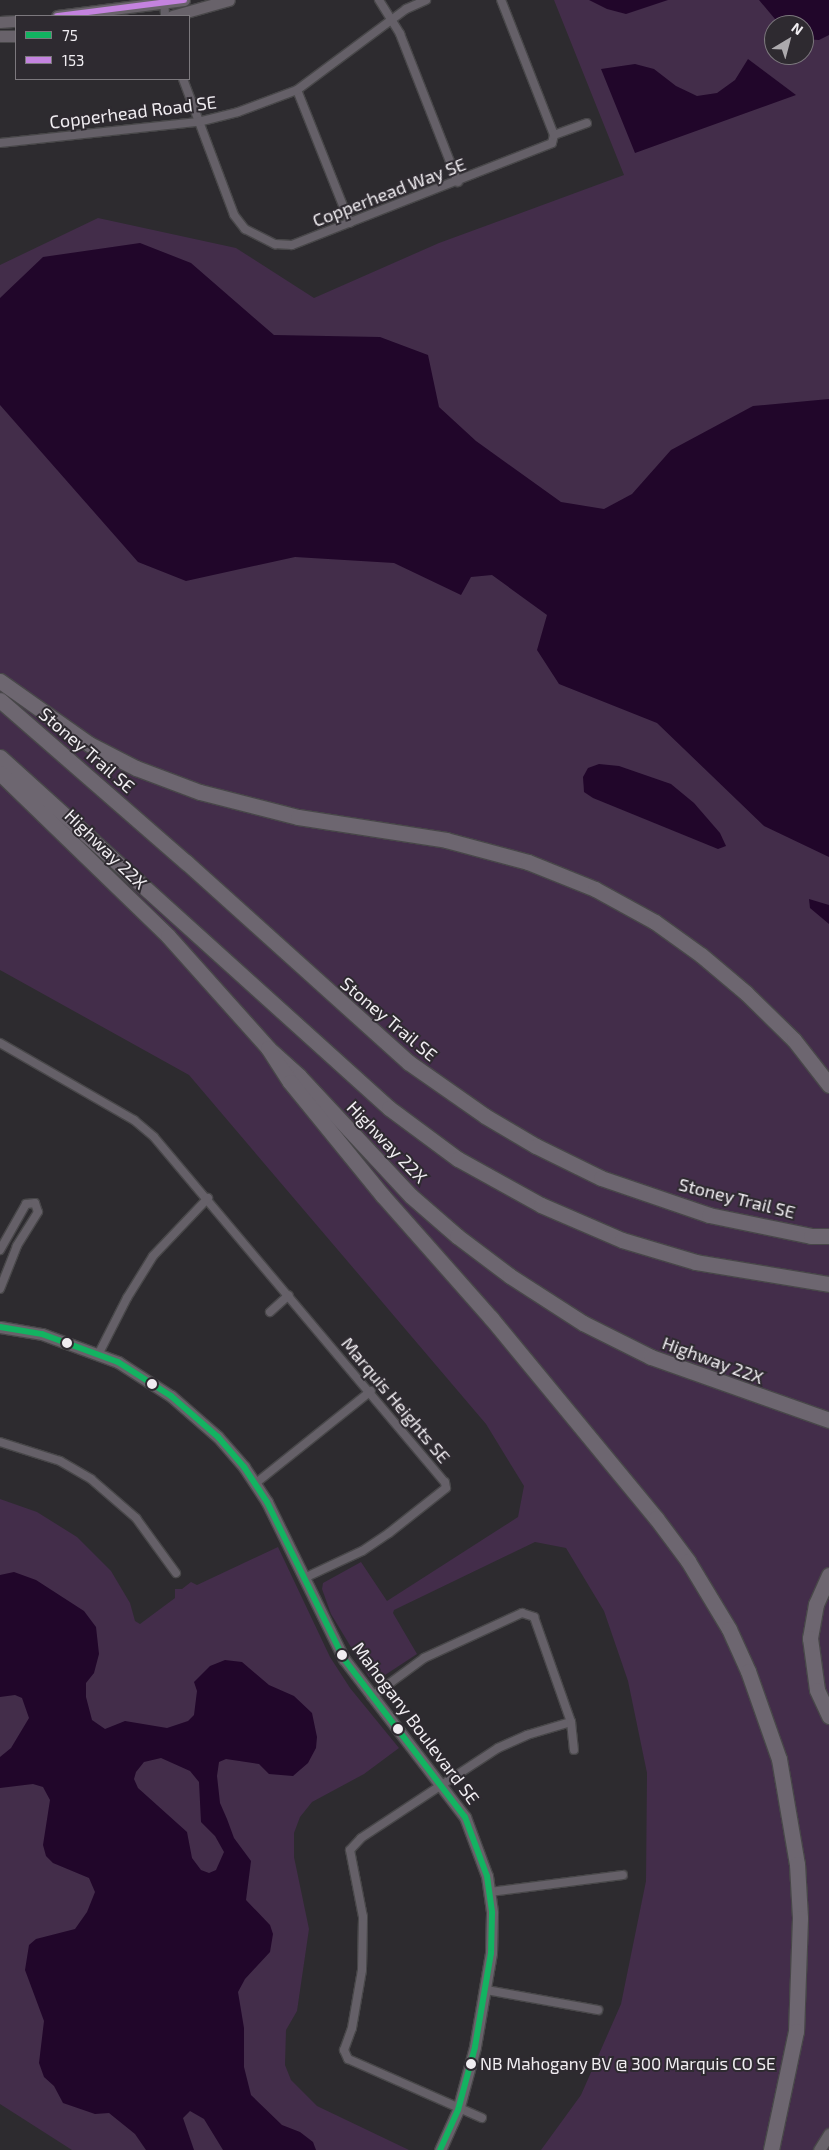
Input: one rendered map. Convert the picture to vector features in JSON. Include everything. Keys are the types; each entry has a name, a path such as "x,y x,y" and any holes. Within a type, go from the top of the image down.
{"highway":[{"path":"0,682 89,744 136,768 200,792 298,817 446,840 528,862 594,889 655,922 731,980 794,1040 829,1085"},
{"name":"Stoney Trail SE","path":"0,700 186,862 394,1050 484,1116 536,1146 601,1178 709,1215 811,1236 829,1236"},
{"path":"0,757 388,1108 458,1159 541,1205 622,1240 696,1262 829,1284"},
{"name":"Highway 22X","path":"0,772 168,936 268,1048 299,1076 411,1196 510,1276 583,1323 651,1357 829,1420"},
{"path":"268,1048 290,1082 383,1196 491,1318 656,1518 688,1561 724,1620 748,1671 779,1759 797,1864 800,1909 800,1973 796,2031 771,2150"},
{"path":"829,1575 816,1604 810,1638 817,1690 829,1716"}],"street":[{"path":"65,15 184,0"},
{"path":"176,15 229,0"},
{"path":"379,0 393,19 458,182"},
{"path":"393,19 426,0"},
{"path":"501,0 554,135 587,123"},
{"path":"164,2 165,15"},
{"name":"Copperhead Road SE","path":"0,143 198,122 238,112 297,90 393,19"},
{"path":"0,22 15,21"},
{"path":"0,36 15,36"},
{"name":"Copperhead Way SE","path":"183,80 231,208 245,229 275,244 292,245 458,182 545,148 552,143 554,135"},
{"path":"297,90 350,223"},
{"name":"Marquis Heights SE","path":"0,1043 134,1120 154,1137 208,1198 446,1482 446,1488 362,1551 304,1578"},
{"path":"99,1353 127,1298 153,1256 208,1198"},
{"path":"0,1250 26,1204 36,1203 38,1212 17,1246 0,1289"},
{"path":"270,1312 289,1295"},
{"name":"Mahogany Boulevard SE","path":"0,1327 42,1334 99,1353 154,1384 188,1409 218,1437 256,1483 304,1578 332,1639 371,1697 443,1784 471,1829 483,1860 490,1892 492,1934 486,1990 458,2110 440,2150"},
{"path":"256,1483 371,1391"},
{"path":"0,1442 60,1461 91,1479 136,1518 176,1573"},
{"path":"371,1697 424,1658 522,1613 534,1616 571,1722 574,1750"},
{"path":"482,2118 458,2110 348,2059 344,2050 352,2028 362,1970 363,1917 350,1850 362,1838 498,1748 541,1730 571,1722"},
{"path":"490,1892 624,1875"},
{"path":"486,1990 598,2010"},
{"path":"819,2150 829,2134"}],"shaded area":[{"path":"554,0 829,0 829,2150 541,2150 581,2095 621,2004 646,1881 647,1773 628,1681 604,1611 566,1548 535,1542 394,1610 393,1613 417,1654 379,1679 369,1677 331,1614 322,1589 323,1583 361,1562 387,1601 518,1517 524,1486 486,1424 189,1075 0,970 0,265 98,218 236,248 314,298 439,243 624,175"},
{"path":"589,0 668,0 626,14 607,9"},
{"path":"759,0 829,0 829,35 819,40 814,40 814,15 772,15"},
{"path":"748,59 796,95 635,153 601,69 635,64 654,69 676,86 697,96 717,93 735,80"},
{"path":"140,243 191,263 274,335 380,337 428,355 439,407 476,441 561,502 604,509 632,494 671,450 753,406 829,399 829,857 764,826 657,723 559,684 537,650 547,615 492,575 471,577 461,595 394,563 295,557 186,581 138,562 0,405 0,298 43,257"},
{"path":"599,764 619,766 671,784 694,803 720,833 726,846 718,849 593,798 584,792 583,777 588,768"},
{"path":"809,899 829,905 829,924 810,908"},
{"path":"0,1499 37,1512 77,1537 111,1571 130,1603 135,1621 140,1624 175,1598 175,1589 182,1589 191,1582 197,1585 278,1547 330,1657 350,1688 399,1748 364,1774 312,1802 300,1817 294,1833 294,1857 309,1929 297,2011 286,2030 285,2065 291,2080 317,2106 409,2150 72,2150 0,2104"},
{"path":"14,1572 36,1580 84,1611 96,1627 99,1654 94,1673 86,1683 86,1697 92,1720 105,1729 125,1721 167,1728 188,1721 194,1715 197,1691 194,1682 210,1666 225,1660 242,1662 269,1685 294,1696 312,1713 317,1737 316,1748 308,1763 293,1776 269,1774 259,1764 226,1759 219,1762 217,1776 220,1803 234,1838 251,1861 246,1900 270,1925 273,1934 270,1952 245,1979 238,1992 244,2028 244,2067 251,2095 282,2125 300,2132 313,2142 316,2150 223,2150 204,2119 190,2111 183,2118 194,2150 146,2150 135,2134 109,2113 95,2114 63,2103 54,2086 44,2077 39,2063 44,2021 25,1970 29,1945 36,1939 75,1929 87,1912 95,1892 89,1878 53,1863 46,1856 43,1845 50,1800 43,1787 33,1784 0,1788 0,1757 11,1748 29,1718 22,1698 15,1695 0,1697 0,1575","holes":["161,1758 190,1771 199,1782 201,1822 215,1836 224,1852 216,1870 209,1873 201,1870 192,1858 187,1832 138,1788 134,1779 136,1772 144,1762"]}],"transit line":[{"name":"153","path":"65,15 184,0"},
{"name":"75","path":"0,1327 42,1334 118,1362 171,1396 218,1437 244,1467 267,1502 344,1659 465,1817 487,1876 492,1913 491,1953 475,2047 458,2110 440,2150"}],"place":[{"name":"NB Mahogany BV @ 300 Marquis CO SE","path":"471,2064"}]}
